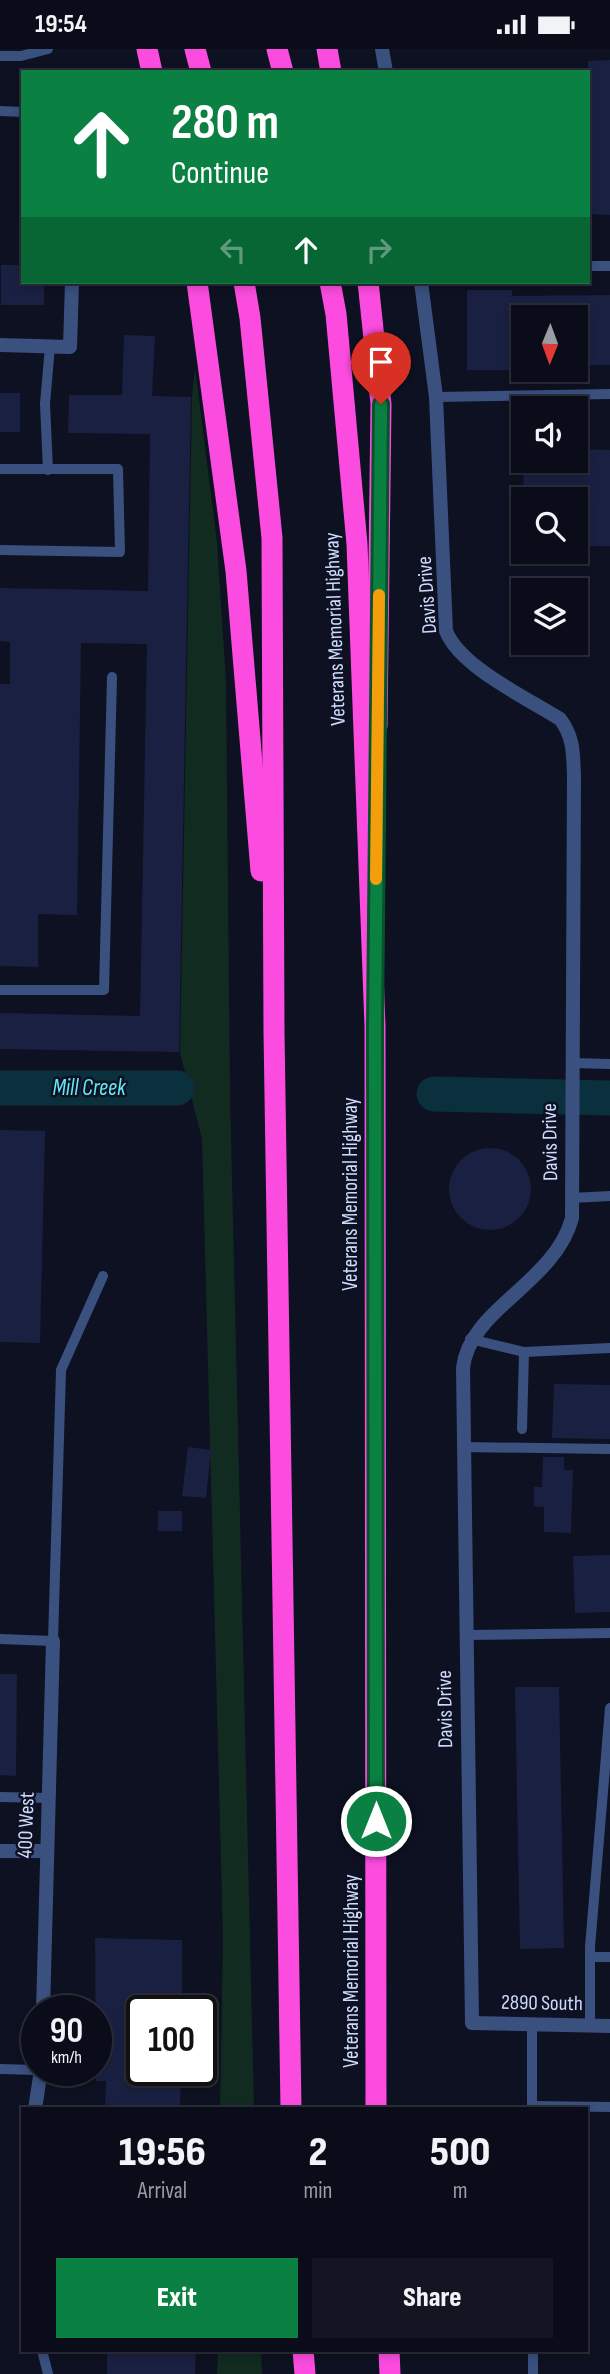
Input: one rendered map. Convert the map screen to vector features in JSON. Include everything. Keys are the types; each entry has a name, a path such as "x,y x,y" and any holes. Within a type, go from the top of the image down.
{"highway":[{"path":"147,49 152,70"},
{"path":"195,49 200,70"},
{"path":"277,49 283,70"},
{"path":"327,49 331,70"},
{"path":"197,284 236,571 274,1032"},
{"path":"244,284 272,538 274,1032 291,2107"},
{"name":"Veterans Memorial Highway","path":"330,284 336,314 357,544 375,1026 376,2107"},
{"path":"368,284 381,404 375,1026"},
{"path":"303,2352 305,2374"},
{"path":"389,2352 390,2374"}],"street":[{"path":"382,49 386,70"},
{"path":"0,345 70,347 72,284"},
{"name":"Davis Drive","path":"421,284 436,397 446,631 450,640 470,662 560,719 569,731 573,745 570,1063 572,1198 567,1238 550,1262 470,1339 463,1368 472,2023"},
{"name":"400 West","path":"43,1995 52,1641"},
{"path":"0,1850 46,1851"},
{"name":"2890 South","path":"472,2023 610,2025"},
{"path":"35,2107 37,2086"}],"lane":[{"path":"0,56 48,49"},
{"path":"0,111 21,112"},
{"path":"590,266 610,266"},
{"path":"48,470 45,404 50,346"},
{"path":"436,397 610,394"},
{"path":"0,468 118,469 120,552 0,550"},
{"path":"0,990 104,990 112,677"},
{"path":"570,1063 610,1064"},
{"path":"572,1198 610,1196"},
{"path":"0,1639 52,1641 61,1370 103,1276"},
{"path":"470,1339 524,1352 610,1348"},
{"path":"522,1429 524,1352"},
{"path":"463,1447 610,1449"},
{"path":"465,1635 610,1633"},
{"path":"590,2025 590,1957 610,1708"},
{"path":"0,1797 48,1798"},
{"path":"590,1957 610,1957"},
{"path":"532,2024 532,2107 610,2107"},
{"path":"0,2069 21,2070"},
{"path":"42,2352 48,2374"},
{"path":"533,2352 533,2374"}],"green space":[{"path":"195,368 217,542 226,682 230,1095 254,2107 220,2107 223,1938 202,1139 180,1053 192,396"},
{"path":"218,2352 261,2352 262,2374 217,2374"}],"building":[{"path":"610,60 610,215 590,214 588,61"},
{"path":"1,265 19,265 21,284 44,284 44,305 1,305"},
{"path":"467,290 512,290 512,296 610,295 610,365 588,365 588,305 511,305 511,370 467,370"},
{"path":"124,335 155,336 152,396 191,397 179,1052 0,1049 0,1013 140,1016 147,644 81,643 77,915 38,914 38,967 0,966 0,684 10,684 10,642 0,641 0,588 148,591 150,434 68,433 69,395 122,395"},
{"path":"0,393 20,393 20,432 0,432"},
{"path":"588,449 610,450 610,546 588,546 588,487 523,487 524,473 588,473"},
{"path":"0,1130 45,1131 40,1343 0,1342"},
{"path":"490,1148 506,1151 519,1160 528,1173 531,1189 528,1205 519,1218 506,1227 490,1230 474,1227 461,1218 452,1205 449,1189 452,1173 461,1160 474,1151"},
{"path":"554,1384 610,1385 610,1439 552,1438"},
{"path":"188,1447 211,1450 206,1498 182,1496"},
{"path":"543,1457 564,1457 564,1470 573,1470 571,1533 544,1532 544,1507 534,1506 534,1487 542,1487"},
{"path":"158,1511 182,1511 182,1531 158,1531"},
{"path":"610,1555 610,1612 575,1613 573,1556"},
{"path":"0,1674 17,1674 16,1776 0,1775"},
{"path":"515,1687 559,1687 564,1948 520,1949"},
{"path":"95,1938 182,1940 182,1995 126,1995 126,2086 181,2086 180,2107 105,2107 106,2086 112,2086 112,1995 95,1995"},
{"path":"107,2352 196,2352 195,2374 107,2374"}],"waterway":[{"name":"Mill Creek","path":"0,1088 177,1088"},
{"name":"Mill Creek","path":"434,1094 610,1098"}],"slow traffic":[{"path":"376,879 379,595"}],"route":[{"path":"376,1821 375,1026 381,404"}]}
